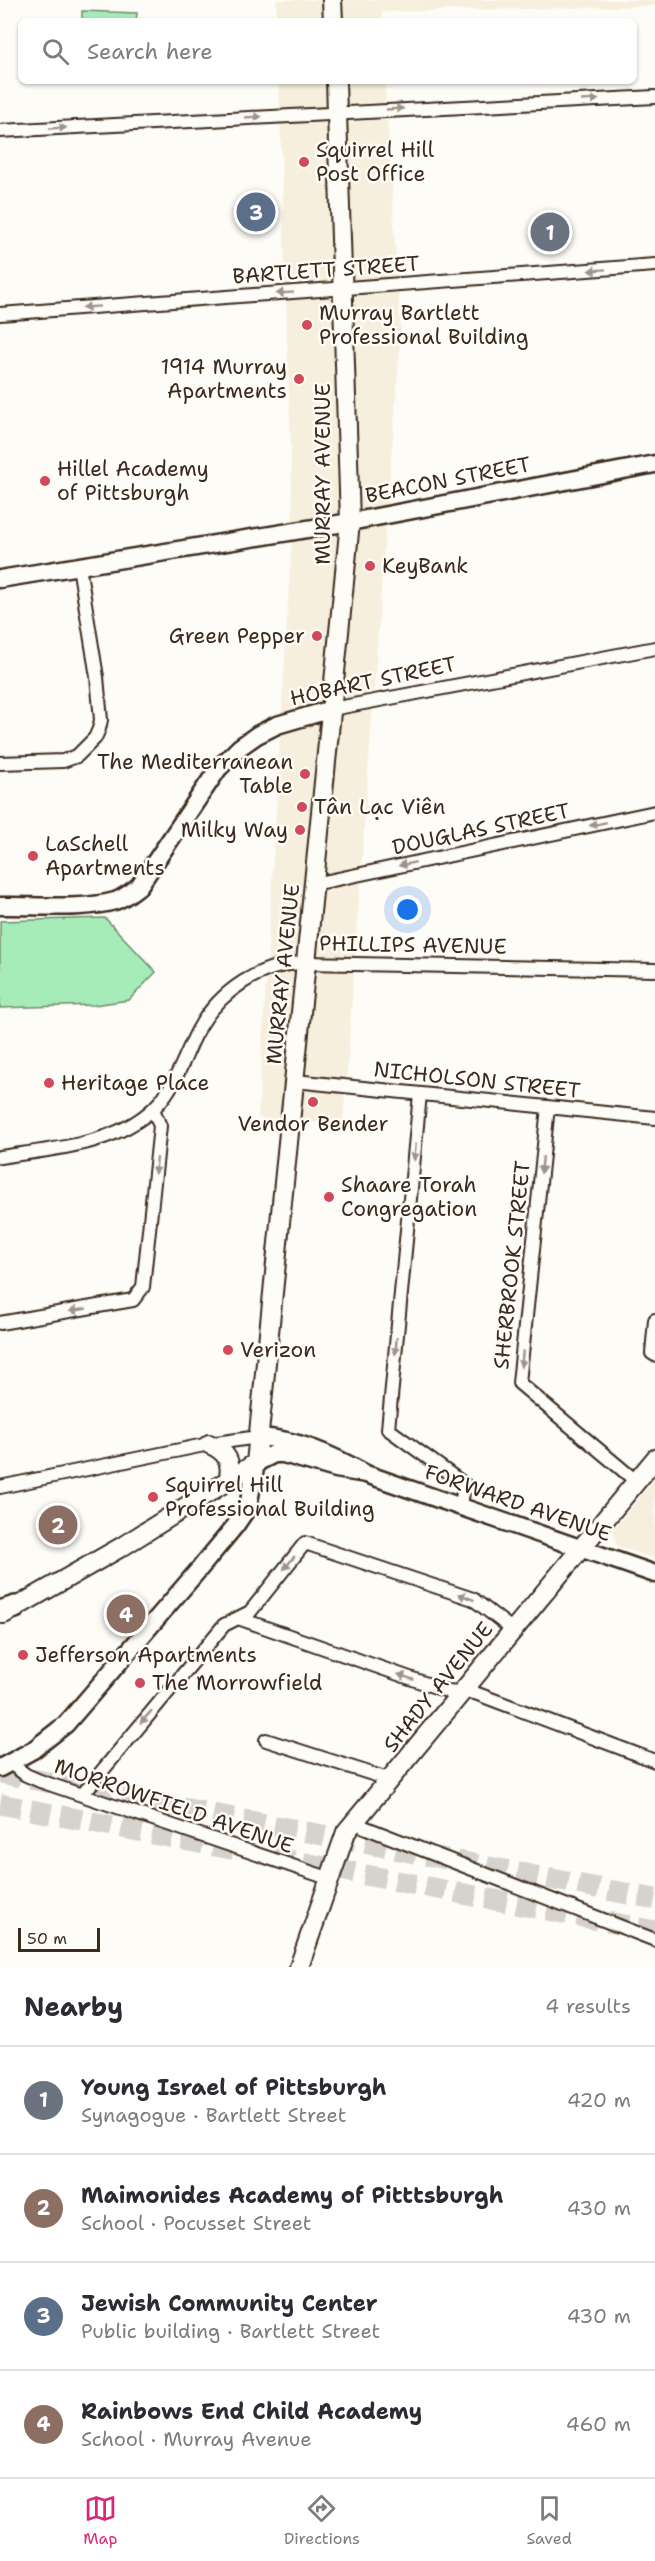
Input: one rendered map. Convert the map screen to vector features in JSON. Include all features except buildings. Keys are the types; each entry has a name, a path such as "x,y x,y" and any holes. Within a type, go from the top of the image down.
{"main road":[{"path":"332,0 333,18"},
{"name":"MURRAY AVENUE","path":"5,1766 39,1746 66,1724 235,1526 248,1507 256,1463 267,1438 305,963 333,709 350,522 336,84"},
{"name":"BEACON STREET","path":"0,579 350,522 655,464"},
{"name":"HOBART STREET","path":"0,906 99,904 128,895 139,886 218,769 240,747 277,725 333,709"},
{"name":"FORWARD AVENUE","path":"267,1438 283,1454 336,1469 366,1474 655,1574"},
{"name":"FORWARD AVENUE","path":"267,1438 338,1458 366,1474"},
{"path":"209,1444 223,1451 227,1456 230,1468 228,1481"},
{"path":"4,1612 123,1546 256,1463 274,1454 283,1454"},
{"name":"SHADY AVENUE","path":"299,1967 328,1878 346,1832 655,1460"}],"street":[{"path":"0,131 655,97"},
{"name":"BARTLETT STREET","path":"0,314 655,265"},
{"path":"0,763 63,760 77,756 95,738 101,720 79,566"},
{"name":"HOBART STREET","path":"333,709 655,648"},
{"name":"DOUGLAS STREET","path":"314,884 655,812"},
{"name":"PHILLIPS AVENUE","path":"0,1157 80,1144 117,1132 153,1109 170,1090 200,1027 228,994 268,968 288,963 305,963 655,970"},
{"name":"NICHOLSON STREET","path":"295,1081 655,1118"},
{"path":"420,1094 388,1429 465,1484 461,1507"},
{"name":"SHERBROOK STREET","path":"548,1107 519,1383 637,1482"},
{"path":"0,1323 133,1300 139,1295 143,1287 160,1126 153,1109"},
{"path":"655,1320 652,1353 655,1355"},
{"path":"0,1487 209,1444 267,1438"},
{"path":"82,1795 224,1625 250,1612 305,1543 473,1599 513,1630"},
{"path":"238,1618 447,1691 475,1693 655,1761"},
{"path":"266,1740 391,1780"},
{"name":"MORROWFIELD AVENUE","path":"5,1766 82,1795 328,1878"},
{"path":"356,1820 364,1827 426,1853 655,1940"}],"shaded area":[{"path":"276,0 655,0 655,6 382,12 382,18 277,18"},
{"path":"279,84 385,84 401,336 343,1125 258,1118 293,519"},
{"path":"655,1479 655,1559 617,1546 613,1530"}],"green space":[{"path":"82,11 137,13 136,18 82,18"},
{"path":"105,918 156,972 129,1000 94,1005 0,1008 0,921"}],"tunnel":[{"path":"0,1773 655,1899"},
{"path":"0,1804 236,1850"},
{"path":"273,1857 655,1931"}],"place":[{"name":"Squirrel Hill Post Office","path":"304,162"},
{"name":"Jewish Community Center","path":"256,212"},
{"name":"Young Israel of Pittsburgh","path":"550,232"},
{"name":"Murray Bartlett Professional Building","path":"307,325"},
{"name":"1914 Murray Apartments","path":"299,379"},
{"name":"Hillel Academy of Pittsburgh","path":"45,481"},
{"name":"KeyBank","path":"370,566"},
{"name":"Green Pepper","path":"317,636"},
{"name":"The Mediterranean Table","path":"305,774"},
{"name":"Tân Lạc Viên","path":"302,807"},
{"name":"Milky Way","path":"300,830"},
{"name":"LaSchell Apartments","path":"33,856"},
{"name":"Heritage Place","path":"49,1083"},
{"name":"Vendor Bender","path":"313,1102"},
{"name":"Shaare Torah Congregation","path":"329,1197"},
{"name":"Verizon","path":"228,1350"},
{"name":"Squirrel Hill Professional Building","path":"153,1497"},
{"name":"Maimonides Academy of Pitttsburgh","path":"58,1525"},
{"name":"Rainbows End Child Academy","path":"126,1614"},
{"name":"Jefferson Apartments","path":"23,1655"},
{"name":"The Morrowfield","path":"140,1683"}]}
